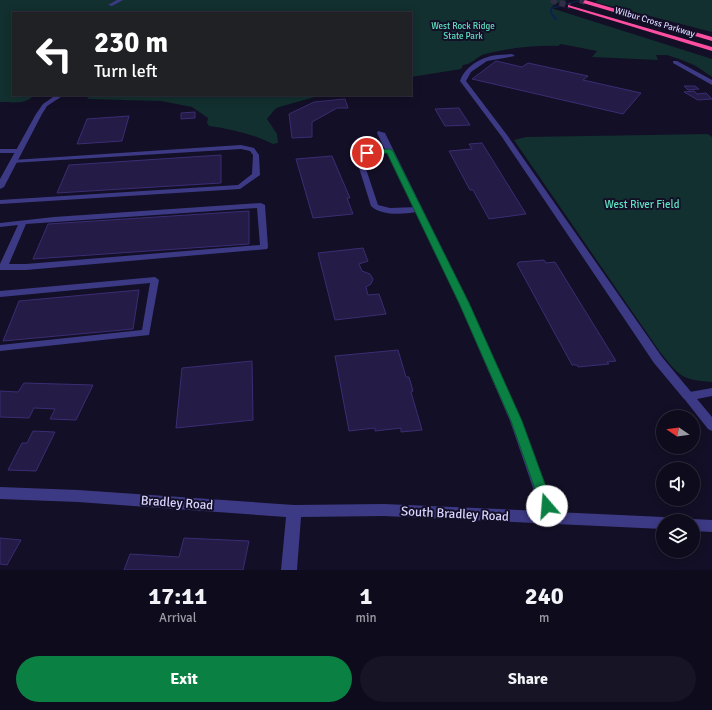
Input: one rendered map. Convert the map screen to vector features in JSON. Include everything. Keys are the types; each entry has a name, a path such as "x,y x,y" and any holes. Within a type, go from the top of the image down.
{"highway":[{"name":"Wilbur Cross Parkway","path":"585,2 712,39"},
{"name":"Wilbur Cross Parkway","path":"570,6 712,49"}],"street":[{"path":"674,62 712,83"},
{"path":"0,187 2,179 45,105 59,96"},
{"path":"381,133 464,303 516,421 550,517"},
{"path":"712,392 688,396 712,426"},
{"name":"Bradley Road","path":"0,493 253,506 294,511"},
{"name":"South Bradley Road","path":"294,511 384,510 656,523"},
{"path":"289,570 294,511"},
{"path":"700,525 712,526"}],"lane":[{"path":"110,5 121,0"},
{"path":"512,56 488,58 468,72 464,77 464,81 504,136 658,360 688,396"},
{"path":"0,202 240,187 256,174 256,155 252,148 241,147 13,162"},
{"path":"0,151 19,151"},
{"path":"390,151 358,155 375,206 382,210 388,211 418,209"},
{"path":"0,225 23,224 54,219 261,206 264,247 1,267 23,224"},
{"path":"0,294 155,280 146,333 0,348"}],"green space":[{"name":"West Rock Ridge State Park","path":"0,0 567,0 555,4 551,8 712,59 712,77 696,66 667,55 656,55 658,60 592,57 597,51 561,44 558,46 531,47 494,52 482,55 470,63 463,65 461,69 412,77 412,12 12,12 12,96 33,96 23,102 0,102"},
{"path":"598,0 712,0 712,32 595,2"},
{"path":"90,96 318,96 275,109 267,119 277,134 278,143 273,144 242,132 209,126 207,123 208,118 192,107 161,101 87,99"},
{"name":"West River Field","path":"708,134 712,137 712,382 686,378 676,371 666,360 514,140 526,137"}],"building":[{"path":"496,61 522,67 528,63 588,76 583,80 641,93 623,114 472,79"},
{"path":"684,86 695,86 699,89 688,90"},
{"path":"694,91 697,94 706,93 712,99 698,100 684,92"},
{"path":"345,99 348,108 337,108 312,122 312,137 292,138 289,114 314,102"},
{"path":"459,108 470,125 445,126 435,109"},
{"path":"195,112 195,118 181,119 181,113"},
{"path":"129,116 122,141 77,144 87,119"},
{"path":"482,143 526,214 489,219 473,190 470,190 449,151 472,149 469,144"},
{"path":"221,155 221,183 57,193 69,165"},
{"path":"332,156 350,198 347,198 353,214 313,218 296,159"},
{"path":"249,211 249,244 33,259 48,224"},
{"path":"363,248 368,261 359,264 362,271 370,274 373,279 371,284 366,287 368,295 379,294 386,314 335,320 318,253"},
{"path":"544,260 546,263 555,262 616,361 607,362 609,364 578,367 577,365 572,365 517,264 519,262"},
{"path":"139,290 133,329 3,341 19,301"},
{"path":"398,350 406,377 409,377 413,391 411,392 422,430 401,432 401,428 375,431 375,428 349,431 335,356"},
{"path":"252,361 253,420 176,428 182,368"},
{"path":"24,383 93,385 76,420 50,419 55,409 34,408 29,418 0,417 0,391 18,392"},
{"path":"33,431 55,432 36,471 8,470 22,443 27,443"},
{"path":"0,538 21,540 7,565 0,564"},
{"path":"184,538 249,541 243,570 124,570 130,554 179,557"}],"waterway":[{"name":"Wilbur Cross Parkway","path":"573,2 583,0"},
{"path":"556,19 551,13 551,9 573,3"}],"tunnel":[{"path":"551,0 570,6"},
{"path":"580,0 585,2"}],"route":[{"path":"367,153 390,151 464,303 516,421 533,463 547,506"}]}
